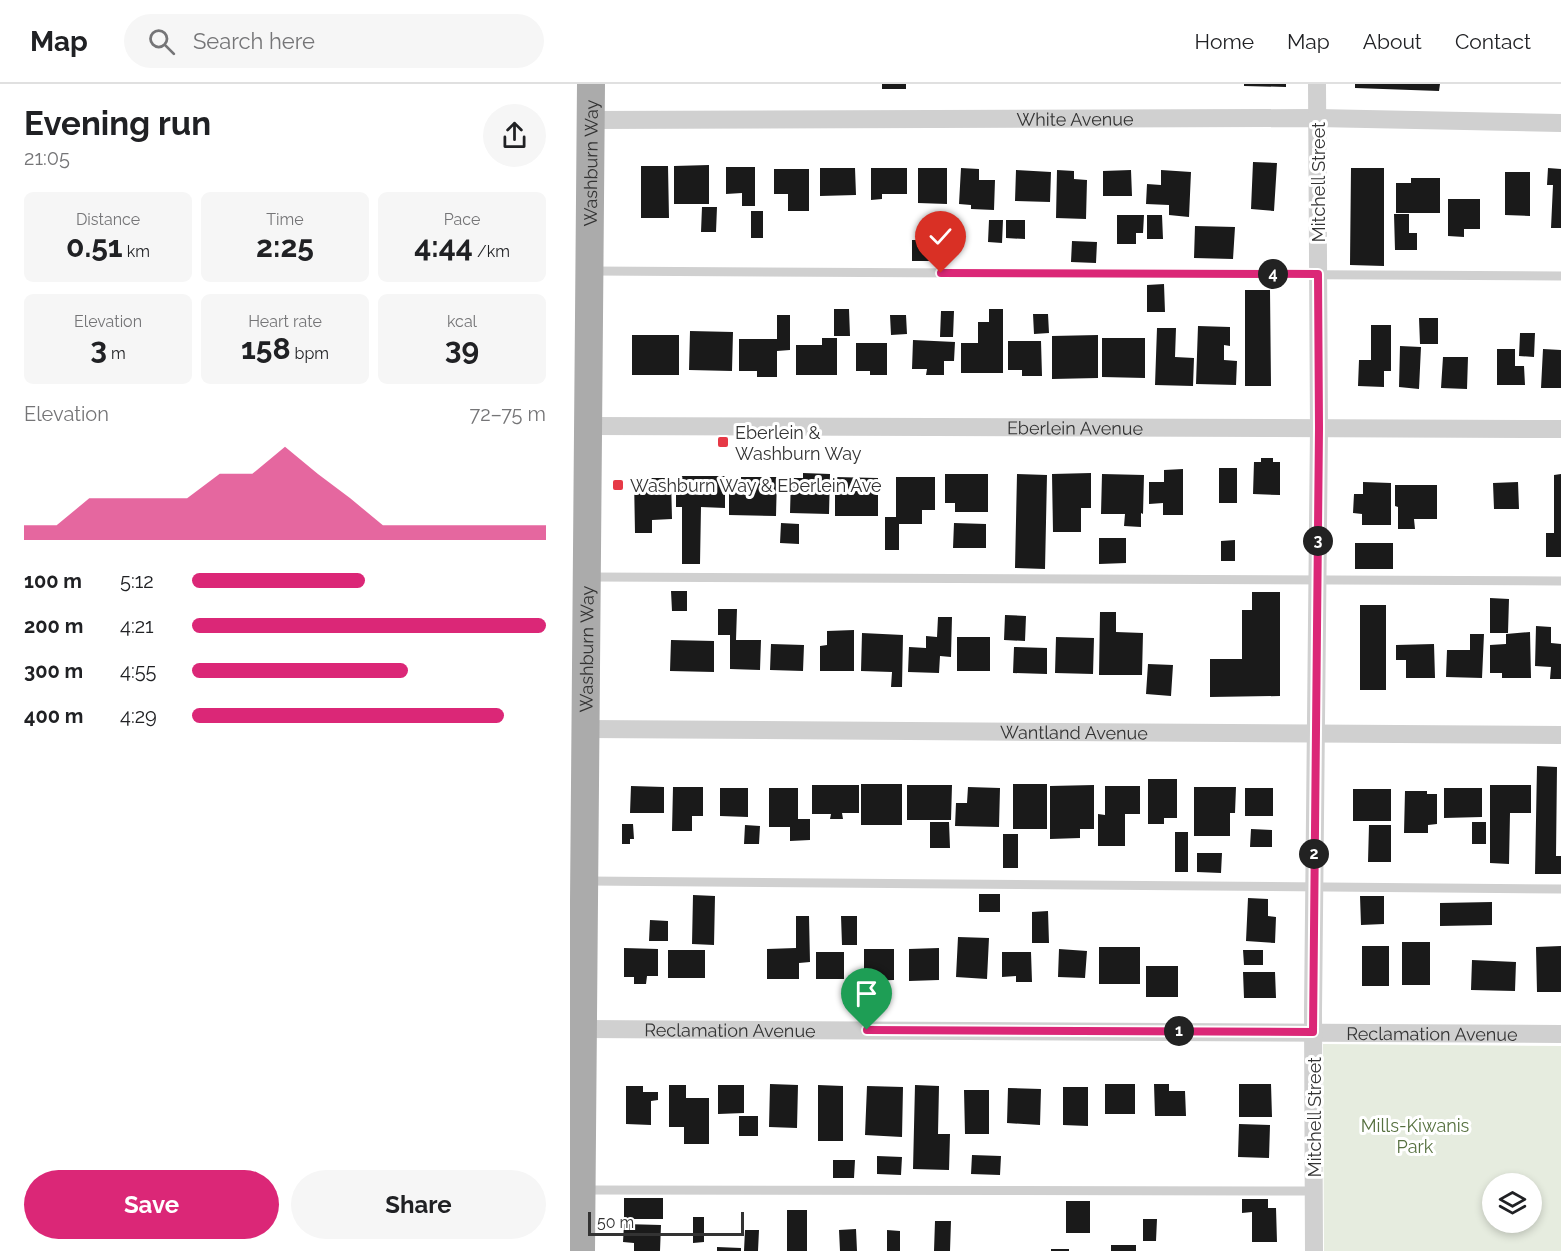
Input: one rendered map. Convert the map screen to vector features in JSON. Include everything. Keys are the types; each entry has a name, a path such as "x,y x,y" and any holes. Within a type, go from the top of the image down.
{"main road":[{"name":"Washburn Way","path":"581,1251 578,1038 584,881 591,84"}],"street":[{"name":"Mitchell Street","path":"1314,1251 1313,1032 1319,428 1317,84"},
{"name":"White Avenue","path":"591,120 1317,118 1561,123"},
{"name":"Eberlein Avenue","path":"589,426 1561,429"},
{"name":"Wantland Avenue","path":"586,729 1561,735"},
{"name":"Reclamation Avenue","path":"578,1038 1313,1032 1561,1034"}],"lane":[{"path":"590,271 1561,276"},
{"path":"587,577 1561,581"},
{"path":"584,881 1561,889"},
{"path":"581,1190 1314,1191"}],"green space":[{"name":"Mills-Kiwanis Park","path":"1323,1044 1561,1046 1561,1251 1324,1251"}],"building":[{"path":"882,84 906,84 906,89 882,89"},
{"path":"1244,84 1286,84 1286,87 1244,86"},
{"path":"1355,84 1440,84 1439,91 1355,88"},
{"path":"1253,162 1277,163 1274,211 1251,209"},
{"path":"709,165 709,204 674,204 674,166"},
{"path":"641,166 668,166 669,218 641,218"},
{"path":"726,167 755,167 755,206 742,206 742,193 726,194"},
{"path":"820,168 855,168 856,195 820,196"},
{"path":"871,168 907,168 907,194 882,194 882,199 871,200"},
{"path":"918,168 947,168 947,204 918,203"},
{"path":"961,168 979,169 979,180 995,180 994,210 971,209 971,205 959,204"},
{"path":"1351,168 1384,168 1384,266 1350,265"},
{"path":"1548,168 1561,169 1561,228 1551,228 1553,185 1547,185"},
{"path":"774,169 809,169 809,211 788,211 788,194 774,194"},
{"path":"1016,170 1051,172 1050,202 1015,201"},
{"path":"1057,170 1074,171 1074,179 1087,180 1086,219 1056,218"},
{"path":"1131,170 1132,196 1103,196 1103,171"},
{"path":"1161,170 1191,172 1189,217 1169,215 1169,205 1146,204 1147,184 1161,185"},
{"path":"1505,172 1530,172 1530,216 1505,215"},
{"path":"1411,178 1440,178 1440,213 1396,213 1396,183 1411,183"},
{"path":"1448,199 1480,199 1480,229 1464,229 1464,237 1448,236"},
{"path":"702,207 717,207 716,232 701,232"},
{"path":"751,211 763,211 763,238 751,238"},
{"path":"1394,214 1409,214 1409,233 1417,233 1417,250 1395,250"},
{"path":"1117,215 1144,215 1143,233 1136,233 1136,244 1117,244"},
{"path":"1147,215 1162,215 1163,239 1147,239"},
{"path":"989,220 1003,220 1002,243 988,242"},
{"path":"1006,220 1025,220 1025,239 1006,238"},
{"path":"1195,226 1235,227 1233,259 1194,258"},
{"path":"912,240 929,240 929,261 912,261"},
{"path":"1072,241 1097,242 1096,263 1071,262"},
{"path":"1164,284 1165,312 1147,312 1147,285"},
{"path":"1245,290 1270,290 1271,386 1245,386"},
{"path":"834,309 849,309 850,336 834,336"},
{"path":"989,309 1003,309 1003,373 961,373 961,343 978,343 978,322 989,322"},
{"path":"941,311 954,311 953,337 940,337"},
{"path":"1033,314 1048,314 1049,333 1034,334"},
{"path":"777,315 790,315 790,350 777,351 777,377 757,377 757,371 739,371 739,339 777,339"},
{"path":"890,315 906,315 907,334 891,335"},
{"path":"1419,318 1438,318 1438,344 1420,344"},
{"path":"1371,325 1391,325 1391,371 1384,371 1384,387 1358,386 1359,360 1371,360"},
{"path":"1198,326 1230,327 1230,346 1224,345 1224,360 1237,361 1236,385 1196,384"},
{"path":"1157,328 1176,328 1175,357 1194,358 1193,386 1155,385"},
{"path":"690,331 733,332 732,371 689,370"},
{"path":"1520,333 1535,333 1534,357 1519,356"},
{"path":"632,335 679,335 679,375 632,375"},
{"path":"1098,335 1098,378 1052,379 1052,336"},
{"path":"822,338 837,338 837,375 796,375 796,345 822,345"},
{"path":"1102,338 1145,338 1145,378 1102,377"},
{"path":"913,340 955,342 954,361 944,361 944,375 926,375 927,369 912,369"},
{"path":"1008,341 1041,341 1042,376 1022,376 1022,370 1008,370"},
{"path":"856,343 887,343 887,375 870,375 870,371 856,371"},
{"path":"1400,346 1421,347 1419,389 1399,387"},
{"path":"1497,349 1515,349 1515,366 1524,366 1525,385 1497,385"},
{"path":"1543,349 1561,350 1561,388 1541,388"},
{"path":"1443,357 1468,357 1467,389 1441,388"},
{"path":"1261,458 1273,458 1273,462 1280,462 1280,495 1253,494 1254,462 1261,462"},
{"path":"1219,468 1237,468 1237,503 1219,503"},
{"path":"1183,469 1183,515 1163,515 1163,503 1149,504 1149,482 1164,482 1164,470"},
{"path":"803,473 830,474 829,514 790,513 791,478 803,478"},
{"path":"1091,473 1091,508 1081,508 1081,532 1053,532 1052,474"},
{"path":"945,474 988,474 988,512 955,512 955,503 945,503"},
{"path":"1017,474 1047,475 1045,569 1015,568"},
{"path":"1102,474 1144,475 1141,527 1124,526 1125,514 1101,514"},
{"path":"1561,474 1561,557 1546,557 1546,533 1554,533 1554,475"},
{"path":"676,476 725,476 725,508 701,507 700,564 682,564 682,507 676,507"},
{"path":"741,477 777,477 776,516 729,515 729,482 741,482"},
{"path":"835,477 878,478 878,516 835,516"},
{"path":"896,477 935,477 935,510 922,510 922,524 899,524 899,550 885,550 885,517 896,517"},
{"path":"634,478 671,478 672,519 652,520 652,533 635,533"},
{"path":"1363,482 1391,483 1391,525 1362,525 1362,514 1353,513 1354,494 1363,494"},
{"path":"1518,482 1519,509 1494,509 1493,483"},
{"path":"1395,485 1437,485 1437,519 1414,519 1415,529 1398,529"},
{"path":"781,523 799,524 799,544 780,543"},
{"path":"954,523 986,524 986,548 953,548"},
{"path":"1099,538 1126,538 1126,563 1099,564"},
{"path":"1235,540 1235,561 1221,561 1221,541"},
{"path":"1355,543 1393,543 1393,569 1355,569"},
{"path":"671,591 687,591 687,611 672,611"},
{"path":"1252,592 1280,592 1280,696 1210,697 1210,659 1242,659 1242,610 1252,610"},
{"path":"1490,598 1509,599 1508,633 1490,633"},
{"path":"1360,605 1386,605 1386,690 1360,690"},
{"path":"718,609 737,609 736,640 761,640 760,670 730,669 730,635 718,635"},
{"path":"1100,612 1116,612 1116,632 1143,633 1142,675 1099,675"},
{"path":"1005,615 1026,616 1025,641 1004,640"},
{"path":"938,617 952,617 951,657 940,656 939,673 908,672 909,647 926,648 926,636 937,637"},
{"path":"1536,626 1551,627 1551,643 1561,644 1561,679 1550,679 1551,667 1535,666"},
{"path":"854,630 854,671 820,671 820,646 827,645 827,631"},
{"path":"1530,632 1531,678 1502,678 1502,673 1490,673 1490,645 1506,644 1506,634"},
{"path":"862,633 903,635 902,687 891,687 892,672 861,671"},
{"path":"1470,634 1484,634 1482,678 1446,677 1447,650 1470,650"},
{"path":"957,637 990,637 990,671 957,671"},
{"path":"1056,637 1094,638 1093,674 1055,673"},
{"path":"671,640 714,641 714,672 670,671"},
{"path":"771,644 804,645 803,671 770,670"},
{"path":"1434,644 1435,678 1406,678 1406,660 1396,660 1396,645"},
{"path":"1014,647 1047,648 1047,674 1013,673"},
{"path":"1148,664 1173,665 1171,696 1146,694"},
{"path":"1537,766 1557,767 1556,856 1561,856 1561,874 1535,874"},
{"path":"1148,779 1177,779 1177,818 1164,818 1164,824 1148,824"},
{"path":"861,784 902,784 902,825 861,825"},
{"path":"1013,784 1047,784 1047,829 1013,829"},
{"path":"812,785 859,785 859,813 842,813 843,819 830,819 831,814 812,814"},
{"path":"907,785 952,785 951,820 907,820"},
{"path":"1094,785 1094,829 1080,829 1080,838 1050,839 1050,786"},
{"path":"1490,785 1531,785 1531,813 1510,813 1509,864 1490,863"},
{"path":"631,786 664,787 664,813 630,813"},
{"path":"1105,786 1140,786 1140,814 1125,814 1125,846 1098,846 1098,814 1105,815"},
{"path":"673,787 703,787 703,816 692,816 692,831 672,831"},
{"path":"968,787 1000,788 999,827 955,826 956,803 967,803"},
{"path":"1194,787 1236,787 1235,813 1230,813 1230,836 1194,836"},
{"path":"720,788 748,788 748,817 720,816"},
{"path":"769,788 798,788 798,819 810,819 810,840 790,841 790,827 769,827"},
{"path":"1245,788 1273,788 1273,816 1245,816"},
{"path":"1444,788 1482,788 1482,817 1444,818"},
{"path":"1353,789 1391,789 1391,821 1353,821"},
{"path":"1405,791 1427,791 1427,794 1437,794 1437,824 1428,825 1428,833 1404,833"},
{"path":"930,822 949,822 950,848 930,848"},
{"path":"1472,822 1486,822 1486,844 1472,844"},
{"path":"622,824 633,824 634,839 630,839 630,844 622,844"},
{"path":"745,825 760,826 759,844 744,844"},
{"path":"1369,825 1391,825 1391,862 1368,862"},
{"path":"1251,829 1272,830 1272,847 1250,847"},
{"path":"1175,832 1188,832 1188,872 1175,872"},
{"path":"1003,834 1018,834 1018,868 1003,868"},
{"path":"1197,853 1222,853 1221,873 1197,872"},
{"path":"979,894 1000,894 1000,912 979,912"},
{"path":"693,895 715,896 714,945 692,944"},
{"path":"1360,896 1384,896 1384,924 1361,925"},
{"path":"1248,898 1268,899 1268,916 1276,917 1275,943 1246,941"},
{"path":"1492,902 1492,925 1440,926 1440,903"},
{"path":"1048,911 1049,943 1032,943 1032,912"},
{"path":"796,916 809,916 810,962 799,963 799,979 767,979 767,949 796,948"},
{"path":"841,916 857,916 857,945 842,945"},
{"path":"650,920 668,921 668,941 649,941"},
{"path":"958,937 989,938 987,979 956,977"},
{"path":"1402,942 1430,942 1430,985 1402,985"},
{"path":"1362,946 1389,946 1389,986 1362,986"},
{"path":"1561,946 1561,992 1537,992 1536,947"},
{"path":"1099,947 1140,947 1140,984 1099,984"},
{"path":"624,948 658,949 658,976 647,976 646,984 634,984 634,977 624,977"},
{"path":"939,948 939,980 909,981 909,949"},
{"path":"864,949 894,949 894,980 864,981"},
{"path":"1059,949 1087,951 1085,978 1058,977"},
{"path":"668,950 705,950 705,978 668,978"},
{"path":"1243,950 1263,950 1263,965 1244,965"},
{"path":"816,952 844,952 844,979 816,979"},
{"path":"1002,952 1031,952 1032,982 1016,982 1016,976 1002,977"},
{"path":"1472,960 1516,962 1515,991 1471,990"},
{"path":"1146,966 1178,966 1178,997 1146,997"},
{"path":"1243,972 1275,972 1276,998 1244,998"},
{"path":"770,1084 798,1085 797,1128 769,1127"},
{"path":"1105,1084 1135,1084 1135,1114 1105,1114"},
{"path":"1154,1084 1169,1084 1169,1091 1185,1091 1186,1116 1155,1116"},
{"path":"1239,1084 1271,1084 1272,1117 1239,1117"},
{"path":"669,1085 686,1085 686,1098 709,1098 709,1144 684,1144 684,1127 669,1127"},
{"path":"718,1085 744,1085 744,1113 718,1114"},
{"path":"818,1085 843,1086 843,1141 818,1141"},
{"path":"915,1085 939,1086 938,1134 950,1134 949,1170 913,1169"},
{"path":"626,1086 643,1086 643,1092 658,1092 658,1100 651,1101 651,1125 626,1124"},
{"path":"867,1086 903,1087 902,1137 865,1135"},
{"path":"1063,1087 1088,1087 1088,1126 1063,1125"},
{"path":"1008,1088 1041,1089 1040,1125 1007,1123"},
{"path":"964,1090 989,1090 989,1134 965,1134"},
{"path":"739,1116 758,1116 758,1136 739,1136"},
{"path":"1239,1124 1270,1125 1269,1158 1238,1157"},
{"path":"972,1155 1001,1156 1000,1175 971,1174"},
{"path":"877,1156 902,1157 901,1175 877,1174"},
{"path":"833,1160 855,1160 854,1178 833,1178"},
{"path":"624,1198 663,1198 663,1219 624,1219"},
{"path":"1242,1199 1268,1199 1268,1208 1276,1208 1277,1242 1252,1242 1252,1212 1242,1213"},
{"path":"1066,1201 1090,1201 1090,1233 1066,1233"},
{"path":"787,1210 807,1210 807,1251 787,1251"},
{"path":"693,1217 704,1217 704,1242 693,1243"},
{"path":"1143,1219 1157,1219 1156,1241 1143,1241"},
{"path":"935,1221 951,1221 950,1251 934,1251"},
{"path":"624,1224 661,1225 660,1251 634,1251 634,1243 623,1242"},
{"path":"856,1229 857,1251 840,1251 839,1230"},
{"path":"745,1230 759,1230 758,1251 744,1251"},
{"path":"887,1230 900,1231 900,1251 887,1251"},
{"path":"1111,1245 1136,1245 1136,1251 1111,1251"},
{"path":"717,1247 741,1248 741,1251 717,1251"},
{"path":"1051,1249 1069,1249 1069,1251 1051,1251"}],"place":[{"name":"Eberlein & Washburn Way","path":"723,442"},
{"name":"Washburn Way & Eberlein Ave","path":"618,485"}],"route":[{"path":"867,1030 1313,1032 1319,428 1318,274 941,273"}]}
